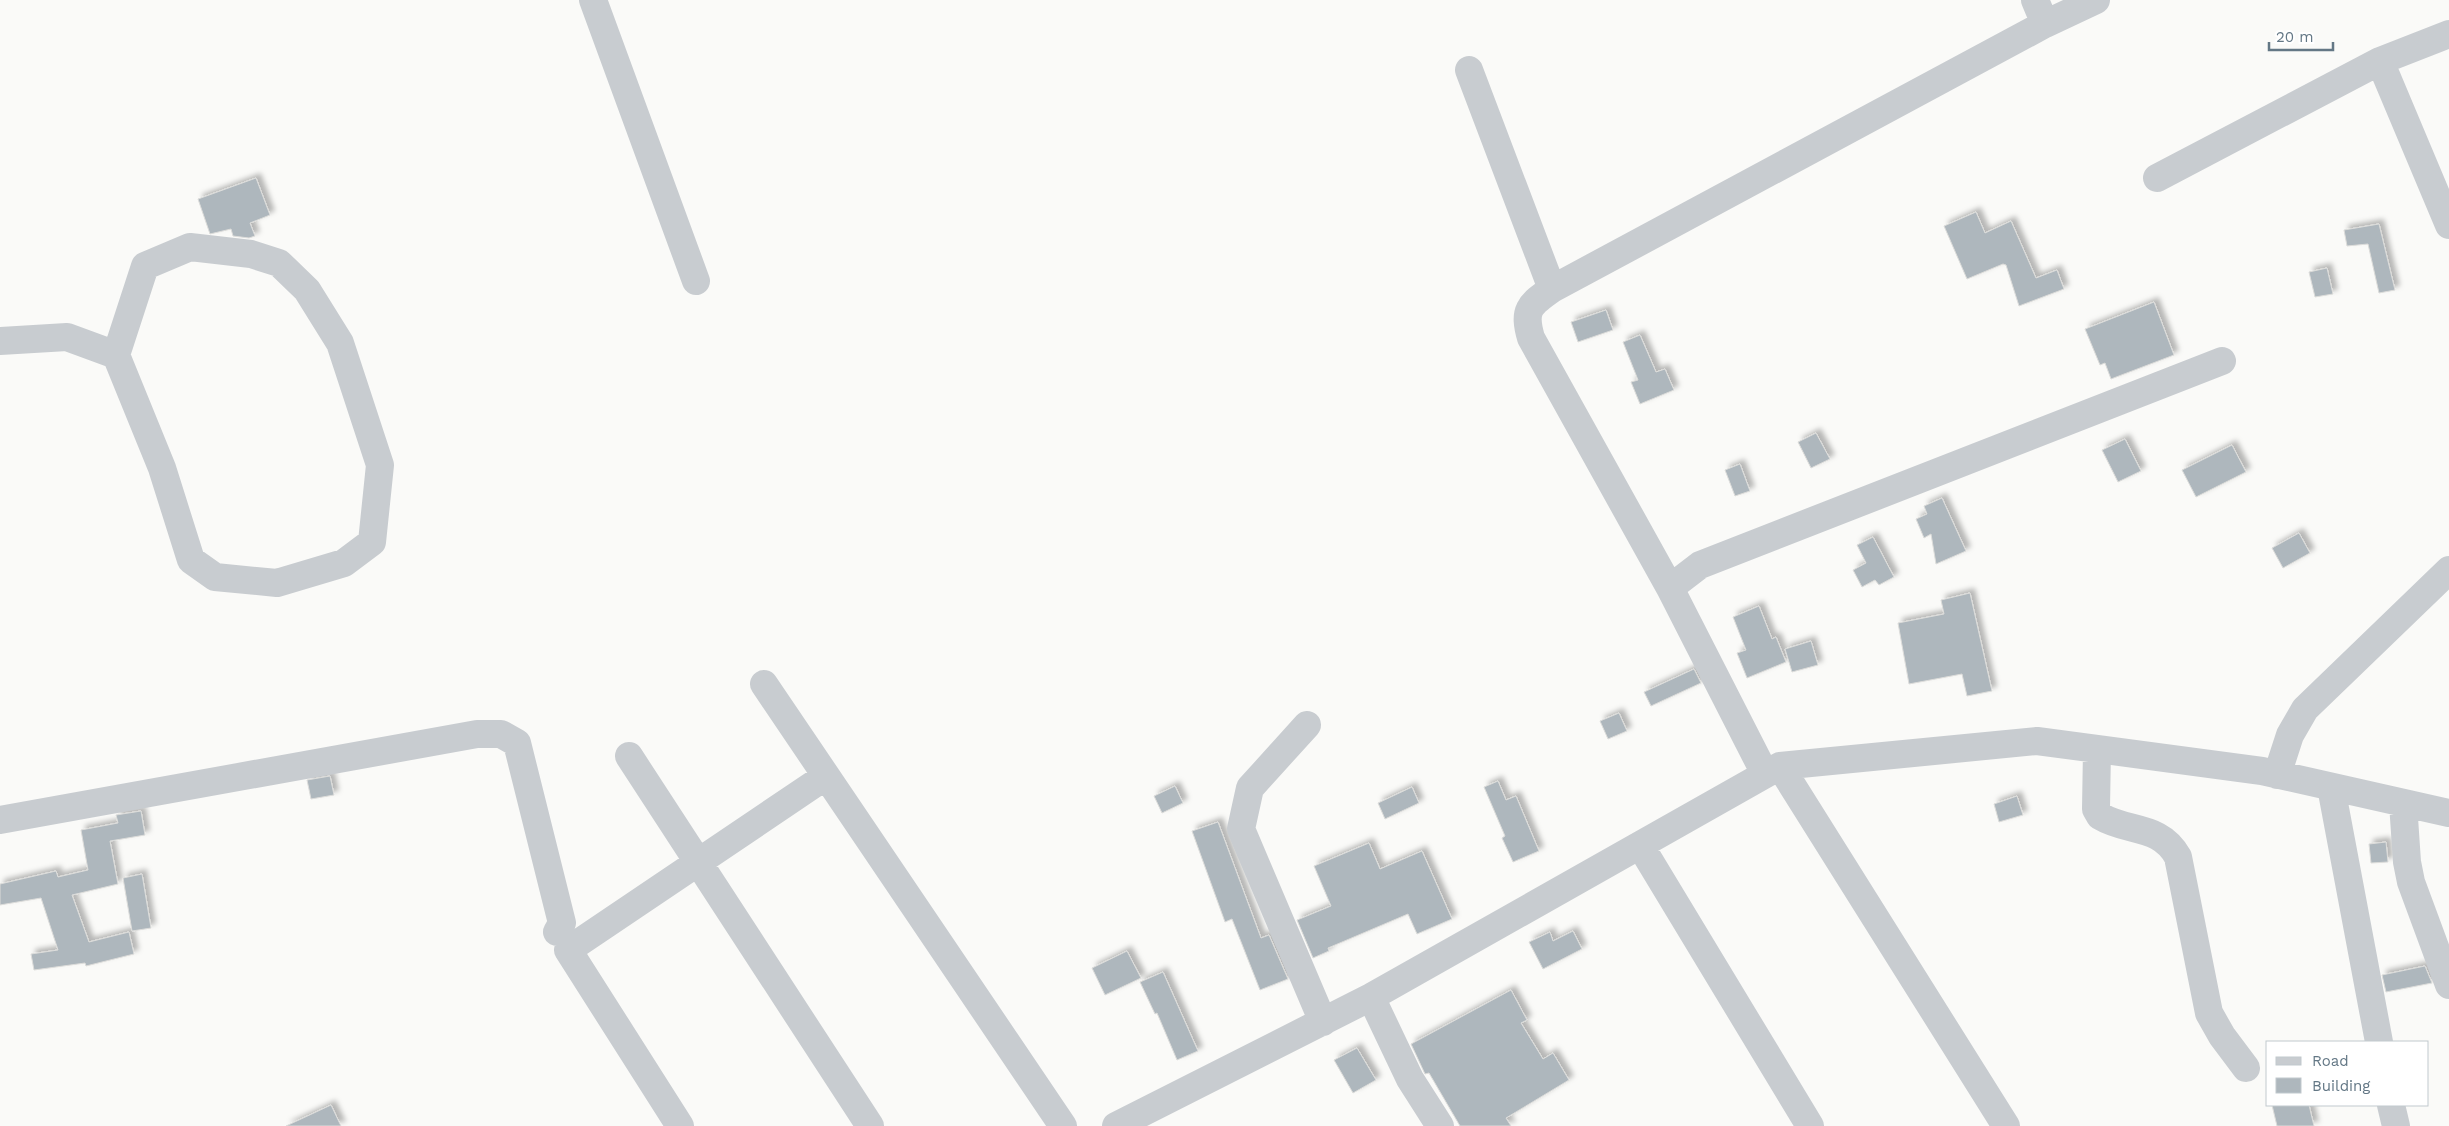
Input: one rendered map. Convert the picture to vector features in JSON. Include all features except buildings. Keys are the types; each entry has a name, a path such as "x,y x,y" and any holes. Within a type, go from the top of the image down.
{"street":[{"path":"593,0 696,281"},
{"path":"2006,1125 1773,770 1532,338 1527,323 1528,311 1533,302 1552,289 2040,12 2096,0"},
{"path":"2157,178 2380,62 2449,34"},
{"path":"2380,62 2449,225"},
{"path":"1469,70 1552,289"},
{"path":"0,342 67,338 116,355 162,468 191,560 215,577 277,583 344,563 372,542 380,465 340,343 307,290 280,263 251,254 190,247 145,266 116,355"},
{"path":"1670,588 1700,565 2222,361"},
{"path":"2278,774 2290,734 2304,709 2449,570"},
{"path":"764,684 1063,1126"},
{"path":"1307,725 1250,788 1241,829 1324,1022"},
{"path":"1,816 477,734 500,734 517,743 562,923 557,932"},
{"path":"1116,1126 1371,997 1773,770 2036,741 2278,774 2449,813"},
{"path":"2097,749 2096,809 2100,816 2164,838 2173,846 2178,857 2209,1013 2218,1031 2246,1068"},
{"path":"629,756 870,1126"},
{"path":"680,1126 568,950 826,776"},
{"path":"2331,787 2379,1041"},
{"path":"2403,803 2407,862 2411,882 2449,986"},
{"path":"1640,844 1810,1126"},
{"path":"1371,997 1410,1079 1440,1126"},
{"path":"2391,1106 2396,1126"}]}
